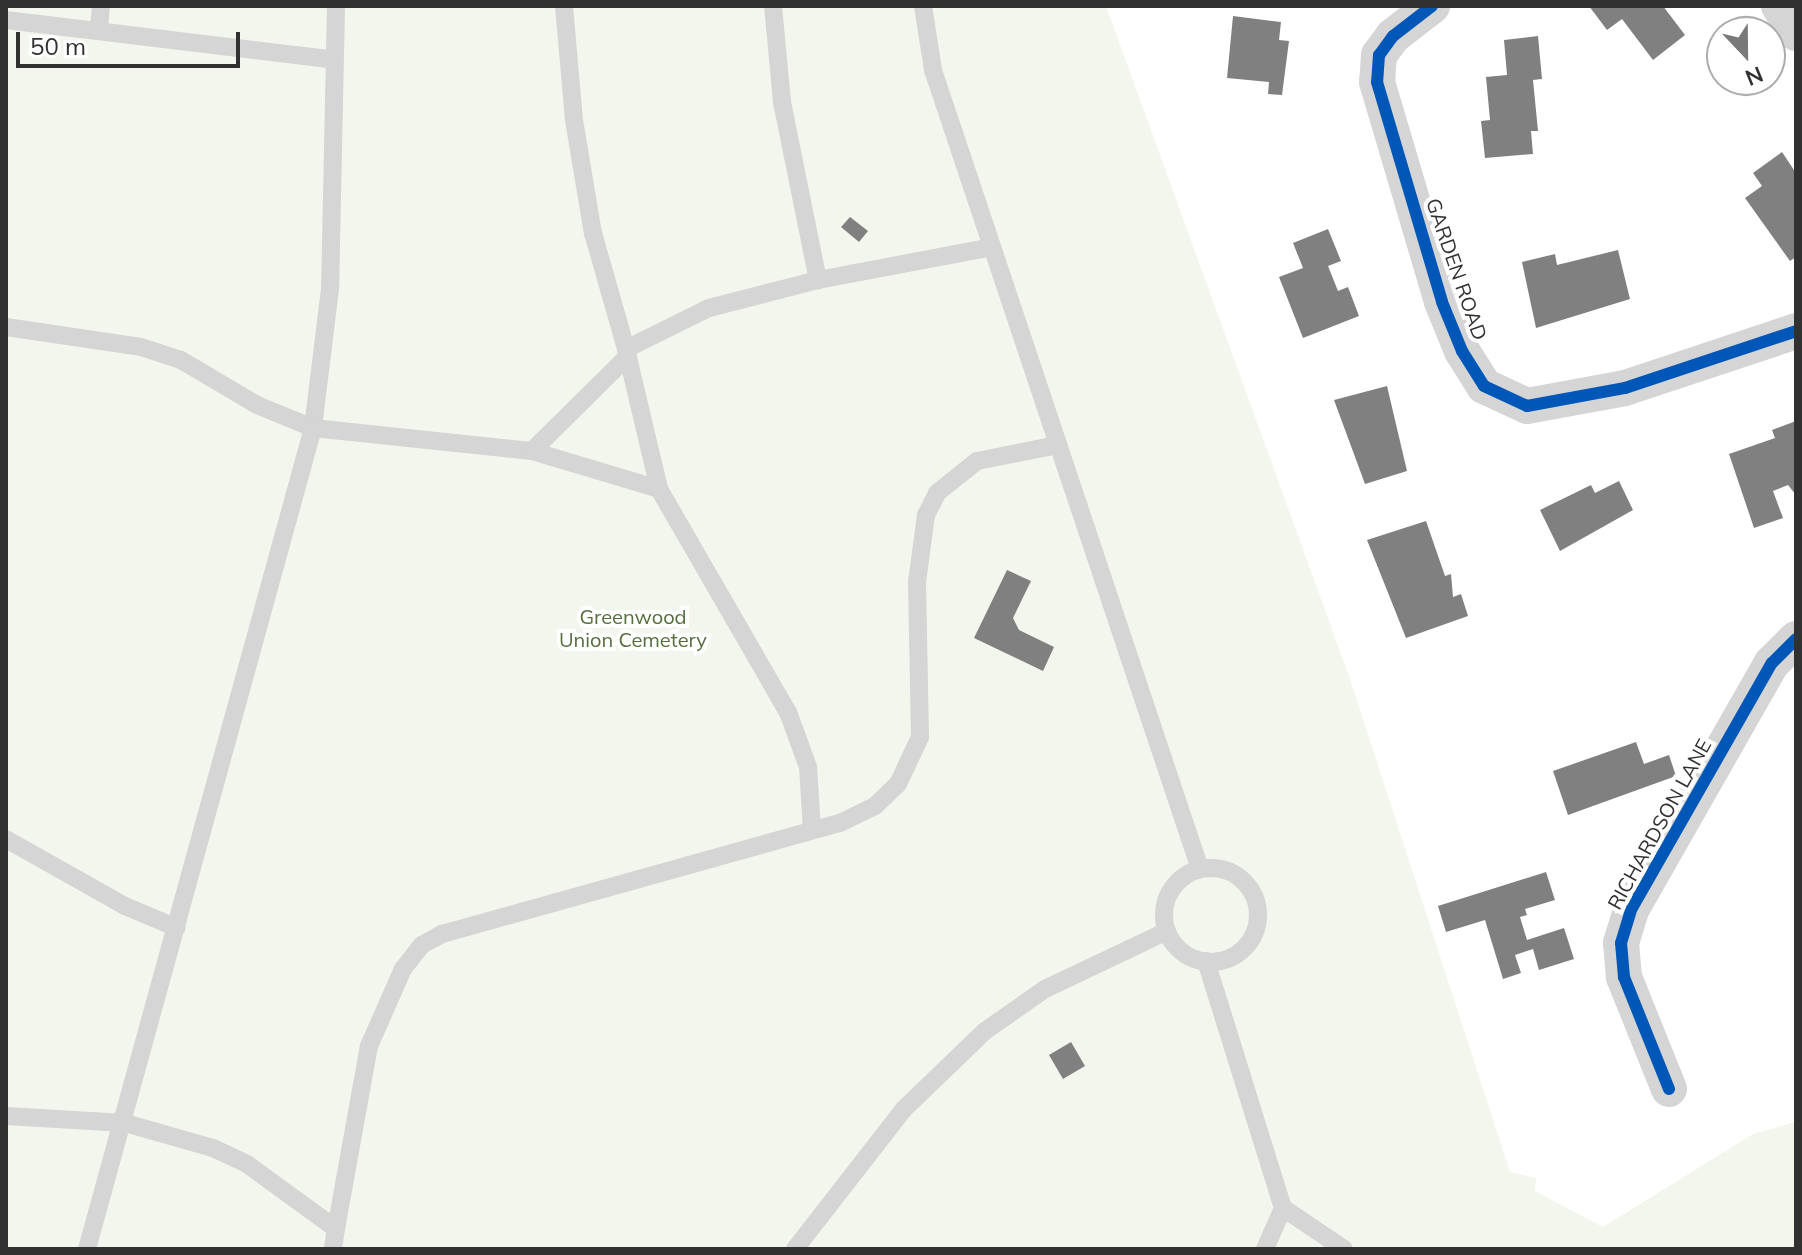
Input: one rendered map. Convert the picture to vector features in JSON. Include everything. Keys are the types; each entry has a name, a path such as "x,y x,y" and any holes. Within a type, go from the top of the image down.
{"street":[{"name":"GARDEN ROAD","path":"1432,6 1393,36 1379,55 1377,82 1442,302 1462,351 1484,386 1527,406 1625,388 1796,331"},
{"path":"1779,6 1796,33"},
{"name":"RICHARDSON LANE","path":"1669,1089 1624,977 1621,943 1632,908 1772,663 1796,639"}],"lane":[{"path":"99,28 101,6"},
{"path":"87,1249 125,1123 313,428 330,289 336,6"},
{"path":"564,6 582,176 659,489 788,712 808,767 814,796 812,830"},
{"path":"773,6 782,102 818,280"},
{"path":"923,6 933,70 1200,869"},
{"path":"6,20 99,28 335,60"},
{"path":"532,451 626,354 709,308 818,280 992,247"},
{"path":"6,327 141,347 181,360 257,405 313,428 532,451 659,489"},
{"path":"333,1249 369,1046 403,969 422,945 442,934 840,823 875,806 898,784 912,760 920,737 917,582 926,515 937,493 977,461 1058,445"},
{"path":"6,839 125,906 177,928"},
{"path":"1216,868 1244,881 1258,909 1252,938 1243,950 1206,961 1186,955 1167,931 1166,900 1174,886 1200,869 1216,868"},
{"path":"795,1249 904,1109 985,1031 1045,989 1167,931"},
{"path":"1206,961 1283,1208 1344,1249"},
{"path":"6,1116 125,1123 176,1135 247,1164 336,1229"},
{"path":"1265,1249 1283,1208"}],"green space":[{"name":"Greenwood Union Cemetery","path":"6,6 1106,6 1350,679 1510,1172 1536,1178 1535,1191 1603,1227 1753,1134 1796,1122 1796,1249 6,1249"}],"building":[{"path":"1589,6 1663,6 1685,35 1653,60 1622,19 1607,30"},
{"path":"1233,16 1281,22 1279,40 1289,41 1282,95 1268,94 1269,82 1227,78"},
{"path":"1538,36 1542,79 1533,80 1538,131 1531,131 1533,154 1485,158 1481,121 1490,120 1486,77 1507,75 1504,40"},
{"path":"1782,152 1796,173 1796,257 1790,261 1745,198 1762,186 1753,173"},
{"path":"850,217 868,231 859,242 841,227"},
{"path":"1328,229 1341,261 1328,266 1338,291 1348,287 1359,316 1303,338 1279,277 1303,268 1293,243"},
{"path":"1618,250 1630,299 1536,328 1522,262 1555,254 1557,265"},
{"path":"1387,386 1407,471 1365,484 1334,400"},
{"path":"1796,421 1796,495 1788,485 1773,491 1783,518 1754,528 1729,454 1775,438 1772,430"},
{"path":"1619,481 1633,510 1560,551 1540,510 1591,485 1595,493"},
{"path":"1426,521 1445,576 1451,574 1453,597 1461,594 1468,616 1406,638 1367,540"},
{"path":"1007,570 1031,581 1013,618 1019,630 1054,647 1043,671 974,638"},
{"path":"1636,742 1644,764 1669,755 1676,776 1568,815 1553,771"},
{"path":"1546,872 1555,900 1525,909 1527,915 1520,917 1527,940 1564,928 1574,959 1539,970 1533,949 1515,955 1521,973 1503,979 1485,920 1446,932 1438,906"},
{"path":"1071,1042 1085,1066 1063,1079 1049,1055"}],"cycle path":[{"path":"1432,6 1393,36 1379,55 1377,82 1442,302 1462,351 1484,386 1527,406 1625,388 1796,331"},
{"path":"1669,1089 1624,977 1621,943 1632,908 1772,663 1796,639"}]}
